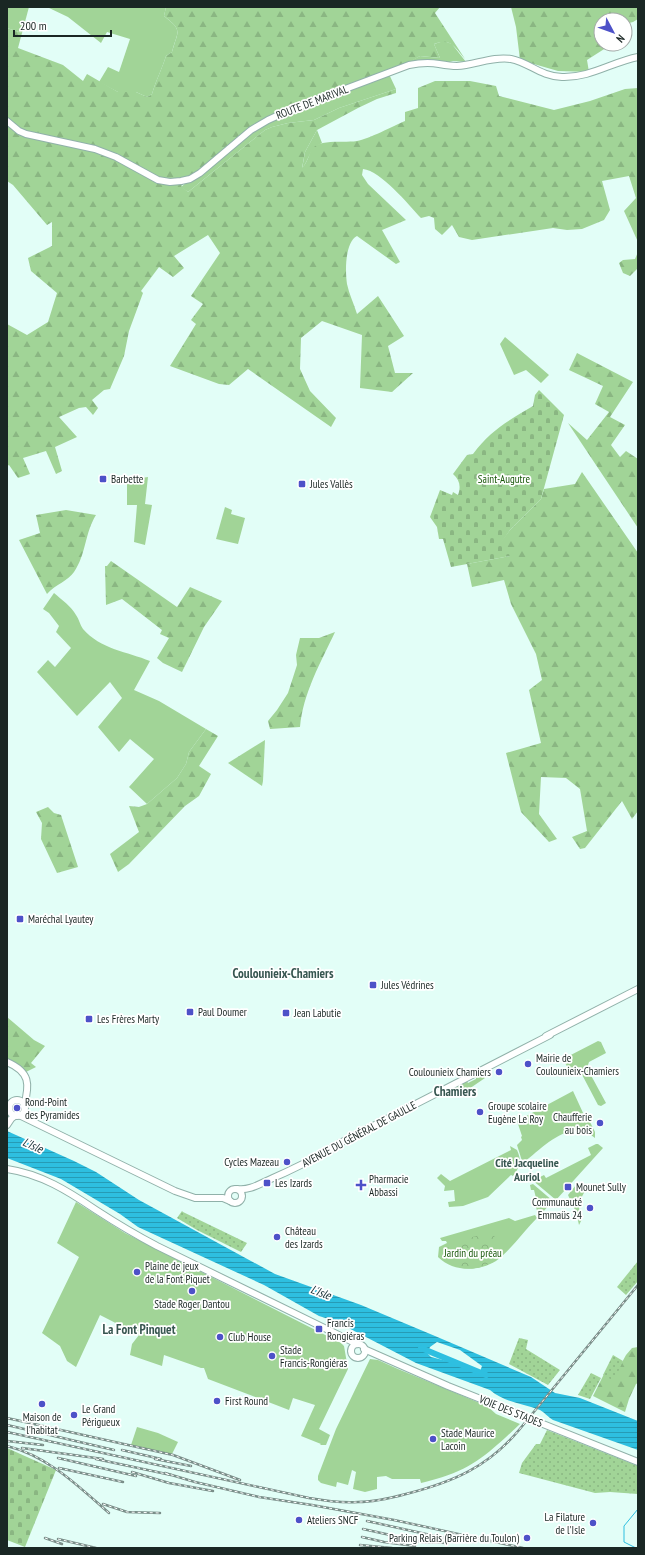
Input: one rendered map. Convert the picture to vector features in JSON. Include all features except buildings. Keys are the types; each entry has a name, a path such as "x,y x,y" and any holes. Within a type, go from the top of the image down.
{"main road":[{"name":"ROUTE DE MARIVAL","path":"7,121 19,131 26,134 102,151 154,178 166,182 177,182 200,173 251,130 268,120 292,109 409,65 427,62 457,66 507,58 516,60 544,74 558,77 571,77 588,74 622,60 638,57"},
{"name":"AVENUE DU GÉNÉRAL DE GAULLE","path":"254,1187 638,989"},
{"path":"7,1062 22,1072 27,1080 28,1089 23,1112 11,1119 7,1125"},
{"path":"7,1119 10,1103 14,1100 19,1100 27,1093 28,1089"},
{"path":"19,1100 28,1116 38,1124"},
{"path":"9,1110 12,1114 18,1115 38,1124 190,1197 205,1199 223,1198 237,1202 254,1187"},
{"path":"7,1169 24,1172 46,1180 67,1191 157,1246 362,1346 365,1353 363,1357 355,1358 352,1356 345,1342 331,1332"},
{"path":"7,1173 24,1176 44,1183 96,1209"},
{"path":"205,1199 223,1195 233,1189 244,1190 254,1187"},
{"path":"237,1189 240,1192 241,1197"},
{"path":"229,1192 228,1196 230,1201"},
{"path":"350,1352 357,1344"},
{"name":"VOIE DES STADES","path":"364,1349 448,1386 638,1462"},
{"name":"VOIE DES STADES","path":"363,1357 374,1356 386,1358"}],"green space":[{"path":"7,7 29,7 22,33 7,28"},
{"path":"47,7 166,7 164,16 174,25 177,35 172,52 166,56 152,94 147,97 136,92 118,92 99,82 108,67 119,72 130,39 107,32 101,43 68,17"},
{"path":"166,7 440,7 435,13 465,59 455,47 449,43 440,42 434,44 440,58 420,56 413,60 414,62 256,125 181,186 188,192 265,130 288,123 314,120 339,108 396,89 396,93 377,99 317,130 305,152 302,168 312,149 318,145 328,142 352,142 362,140 405,121 405,112 418,108 418,88 435,81 470,81 496,86 499,96 554,110 590,101 625,89 638,88 638,242 624,211 636,198 629,176 602,181 610,210 604,220 582,229 567,230 553,228 472,240 459,237 452,225 442,235 435,229 434,218 429,216 421,218 386,182 370,171 363,169 362,175 368,184 406,220 382,230 400,262 396,264 357,236 350,244 346,265 347,284 357,314 378,296 404,336 388,346 395,373 413,373 392,392 360,388 362,335 322,321 301,338 300,369 310,391 336,418 331,427 248,369 229,385 219,384 170,366 196,324 191,320 203,304 191,296 220,253 208,235 174,256 184,268 173,277 159,267 141,291 143,293 129,331 124,356 110,389 104,390 92,400 98,408 93,415 86,407 79,408 59,417 77,437 55,447 62,471 56,474 46,451 23,458 30,474 18,478 9,465 7,466 7,324 27,335 48,322 57,293 31,271 28,258 52,246 52,222 47,225 13,185 7,181 7,28 22,33 18,48 63,65 83,81 87,74 118,92 136,92 147,97 152,94 166,56 172,52 177,35 174,25 164,16"},
{"path":"511,7 638,7 638,19 633,22 633,12 593,12 593,52 600,52 587,60 589,72 558,71 520,60 516,27"},
{"path":"444,41 452,44 466,62 414,62 412,60 420,56 440,58 434,44"},
{"path":"388,72 396,89 339,108 314,120 288,123 265,130 188,192 181,187 256,125"},
{"path":"317,130 322,143 312,151 302,169 305,152"},
{"path":"638,252 638,268 630,276 623,273 619,263 623,260 635,259"},
{"path":"505,337 549,375 541,383 526,370 514,375 500,344"},
{"path":"577,353 633,382 610,417 625,425 611,445 620,457 626,451 638,459 638,528 568,423 587,440 609,412 595,404 603,386 569,370"},
{"name":"Saint-Augutre","path":"539,390 564,415 541,499 510,530 501,543 507,545 510,556 451,567 443,539 439,539 437,527 430,517 440,490 452,495 453,492 458,495 459,484 453,474 467,455 473,454 493,432 533,406 535,395"},
{"path":"582,472 638,553 638,811 632,819 622,801 585,848 580,849 572,837 587,831 580,789 566,778 541,777 539,814 557,839 549,842 521,812 506,753 541,743 529,690 542,680 536,654 511,604 504,580 472,587 467,564 510,556 500,543 510,530 541,499 544,489 575,484"},
{"path":"148,477 145,504 152,505 145,545 134,542 137,505 127,505 127,480"},
{"path":"225,507 232,510 231,514 245,518 238,544 216,539"},
{"path":"66,510 96,515 92,522 81,558 74,572 69,578 47,594 19,540 40,533 36,515"},
{"path":"111,561 177,607 190,587 222,601 204,627 182,672 163,663 157,658 169,638 160,634 162,630 122,599 106,605 105,566 107,566"},
{"path":"54,593 72,609 83,629 90,636 106,646 150,661 134,690 159,701 206,729 189,752 186,764 177,778 147,804 129,787 154,759 130,739 119,752 98,727 122,698 110,682 77,716 37,672 48,660 55,667 71,648 56,632 59,626 49,613 43,609"},
{"path":"335,632 309,690 300,727 270,729 268,721 288,693 297,665 296,655 300,638 319,638"},
{"path":"206,729 218,736 199,766 211,774 199,796 185,806 129,864 118,872 110,854 139,832 129,806 139,807 147,804 177,778 186,764 189,752"},
{"path":"265,740 263,781 262,786 228,763"},
{"path":"48,807 54,813 61,815 78,867 57,873 41,839 42,823 36,812"},
{"path":"7,1017 34,1040 45,1046 31,1063 36,1067 26,1072 7,1058"},
{"path":"598,1041 601,1042 606,1053 589,1062 587,1068 606,1103 601,1106 598,1105 578,1067 569,1070 563,1059"},
{"path":"482,1073 485,1078 463,1093 464,1096 459,1096 454,1088 467,1081 468,1083 476,1079 476,1077"},
{"path":"573,1091 584,1115 586,1114 595,1132 595,1138 586,1132 567,1132 549,1142 524,1162 522,1161 517,1145 522,1140 522,1136 517,1121"},
{"path":"596,1144 603,1148 556,1200 531,1179 536,1175 538,1178 544,1175 546,1178 591,1155 588,1148"},
{"path":"510,1146 517,1150 520,1161 519,1167 513,1176 511,1175 488,1197 463,1206 449,1207 448,1202 455,1201 454,1190 444,1191 445,1186 437,1178 441,1174 450,1181 511,1150"},
{"path":"533,1184 553,1201 541,1214 538,1214 536,1207 538,1206 534,1190 531,1190 530,1185"},
{"path":"576,1185 586,1189 578,1204 582,1219 579,1225 576,1212 568,1195"},
{"path":"76,1202 125,1233 341,1343 344,1346 348,1369 319,1429 330,1435 326,1445 320,1445 321,1444 301,1436 315,1405 293,1398 289,1410 208,1379 204,1368 164,1355 162,1366 130,1355 132,1344 139,1335 100,1315 76,1367 67,1361 60,1346 42,1333 79,1257 57,1243"},
{"path":"182,1211 247,1243 241,1252 197,1230 177,1218"},
{"path":"535,1215 537,1218 511,1247 501,1257 489,1265 474,1269 458,1268 451,1266 438,1257 439,1247 447,1243 446,1241 442,1241 440,1238 509,1218 515,1221"},
{"name":"Jardin du préau","path":"492,1231 498,1244 493,1262 476,1268 466,1268 449,1263 444,1253 450,1244"},
{"path":"638,1261 638,1281 626,1295 617,1287"},
{"path":"519,1338 528,1340 526,1349 560,1370 548,1385 509,1364"},
{"path":"638,1347 638,1383 636,1384 629,1399 625,1412 593,1396 604,1374 614,1377 626,1355 632,1348"},
{"path":"613,1355 623,1361 614,1381 603,1375"},
{"name":"Stade Maurice Lacoin","path":"370,1359 378,1360 487,1406 496,1414 520,1424 482,1458 461,1470 436,1479 421,1483 420,1479 392,1479 386,1476 377,1477 377,1489 365,1492 353,1489 356,1472 352,1470 348,1485 337,1482 336,1487 321,1483 318,1480 318,1476 336,1429"},
{"path":"591,1373 601,1378 590,1399 578,1395"},
{"path":"137,1427 158,1433 178,1442 172,1454 131,1445"},
{"path":"547,1430 638,1466 638,1494 610,1492 595,1493 519,1473 522,1463 536,1444 540,1444"},
{"path":"7,1448 56,1470 25,1547 7,1540"}],"water":[{"path":"7,1131 96,1172 139,1200 275,1274 361,1305 435,1336 531,1377 555,1393 580,1398 638,1421 638,1450 553,1420 540,1410 502,1398 490,1390 416,1363 335,1321 319,1316 264,1285 138,1227 120,1214 61,1179 7,1158","holes":["437,1342 460,1350 482,1366 479,1374 447,1361 431,1357 427,1353 430,1347"]}],"waterway":[{"name":"L'Isle","path":"421,1348 486,1375"},
{"path":"636,1548 624,1542 624,1526 638,1509"}],"railway":[{"path":"7,1432 315,1499 334,1502 382,1500 423,1489 454,1478 495,1454 519,1430 638,1285"},
{"path":"7,1418 173,1455 240,1480"},
{"path":"7,1425 114,1450"},
{"path":"7,1441 43,1445"},
{"path":"7,1446 22,1451 49,1464 62,1473 109,1513"},
{"path":"22,1448 103,1459"},
{"path":"122,1450 161,1459"},
{"path":"58,1458 136,1476"},
{"path":"96,1459 171,1475"},
{"path":"155,1459 191,1466"},
{"path":"59,1468 123,1482"},
{"path":"132,1472 169,1483 213,1491"},
{"path":"165,1473 195,1482 259,1497 394,1520 523,1548"},
{"path":"103,1504 127,1512 160,1513"},
{"path":"367,1521 444,1538 473,1541"},
{"path":"363,1529 422,1542 448,1543"},
{"path":"362,1537 384,1542 415,1546"},
{"path":"45,1538 62,1544"},
{"path":"58,1539 96,1548"},
{"path":"360,1545 392,1548"}],"place":[{"name":"Barbette","path":"103,479"},
{"name":"Jules Vallès","path":"302,484"},
{"name":"Maréchal Lyautey","path":"20,919"},
{"name":"Jules Védrines","path":"373,985"},
{"name":"Paul Doumer","path":"190,1012"},
{"name":"Jean Labutie","path":"286,1013"},
{"name":"Les Frères Marty","path":"89,1019"},
{"name":"Mairie de Coulounieix-Chamiers","path":"528,1064"},
{"name":"Coulounieix Chamiers","path":"499,1072"},
{"name":"Rond-Point des Pyramides","path":"17,1108"},
{"name":"Groupe scolaire Eugène Le Roy","path":"480,1112"},
{"name":"Chaufferie au bois","path":"600,1123"},
{"name":"Cycles Mazeau","path":"287,1162"},
{"name":"Les Izards","path":"267,1183"},
{"name":"Pharmacie Abbassi","path":"361,1185"},
{"name":"Mounet Sully","path":"568,1187"},
{"name":"Communauté Emmaüs 24","path":"590,1208"},
{"name":"Château des Izards","path":"277,1237"},
{"name":"Plaine de jeux de la Font Piquet","path":"137,1272"},
{"name":"Stade Roger Dantou","path":"192,1291"},
{"name":"Francis Rongiéras","path":"319,1329"},
{"name":"Club House","path":"220,1337"},
{"name":"Stade Francis-Rongiéras","path":"272,1356"},
{"name":"First Round","path":"217,1401"},
{"name":"Maison de l'habitat","path":"42,1404"},
{"name":"Le Grand Périgueux","path":"74,1415"},
{"name":"Stade Maurice Lacoin","path":"433,1439"},
{"name":"Ateliers SNCF","path":"299,1520"},
{"name":"La Filature de l'Isle","path":"593,1523"},
{"name":"Parking Relais (Barrière du Toulon)","path":"527,1538"}],"district":[{"name":"Coulounieix-Chamiers","path":"283,973"},
{"name":"Chamiers","path":"455,1091"},
{"name":"Cité Jacqueline Auriol","path":"527,1169"},
{"name":"La Font Pinquet","path":"139,1329"}]}
